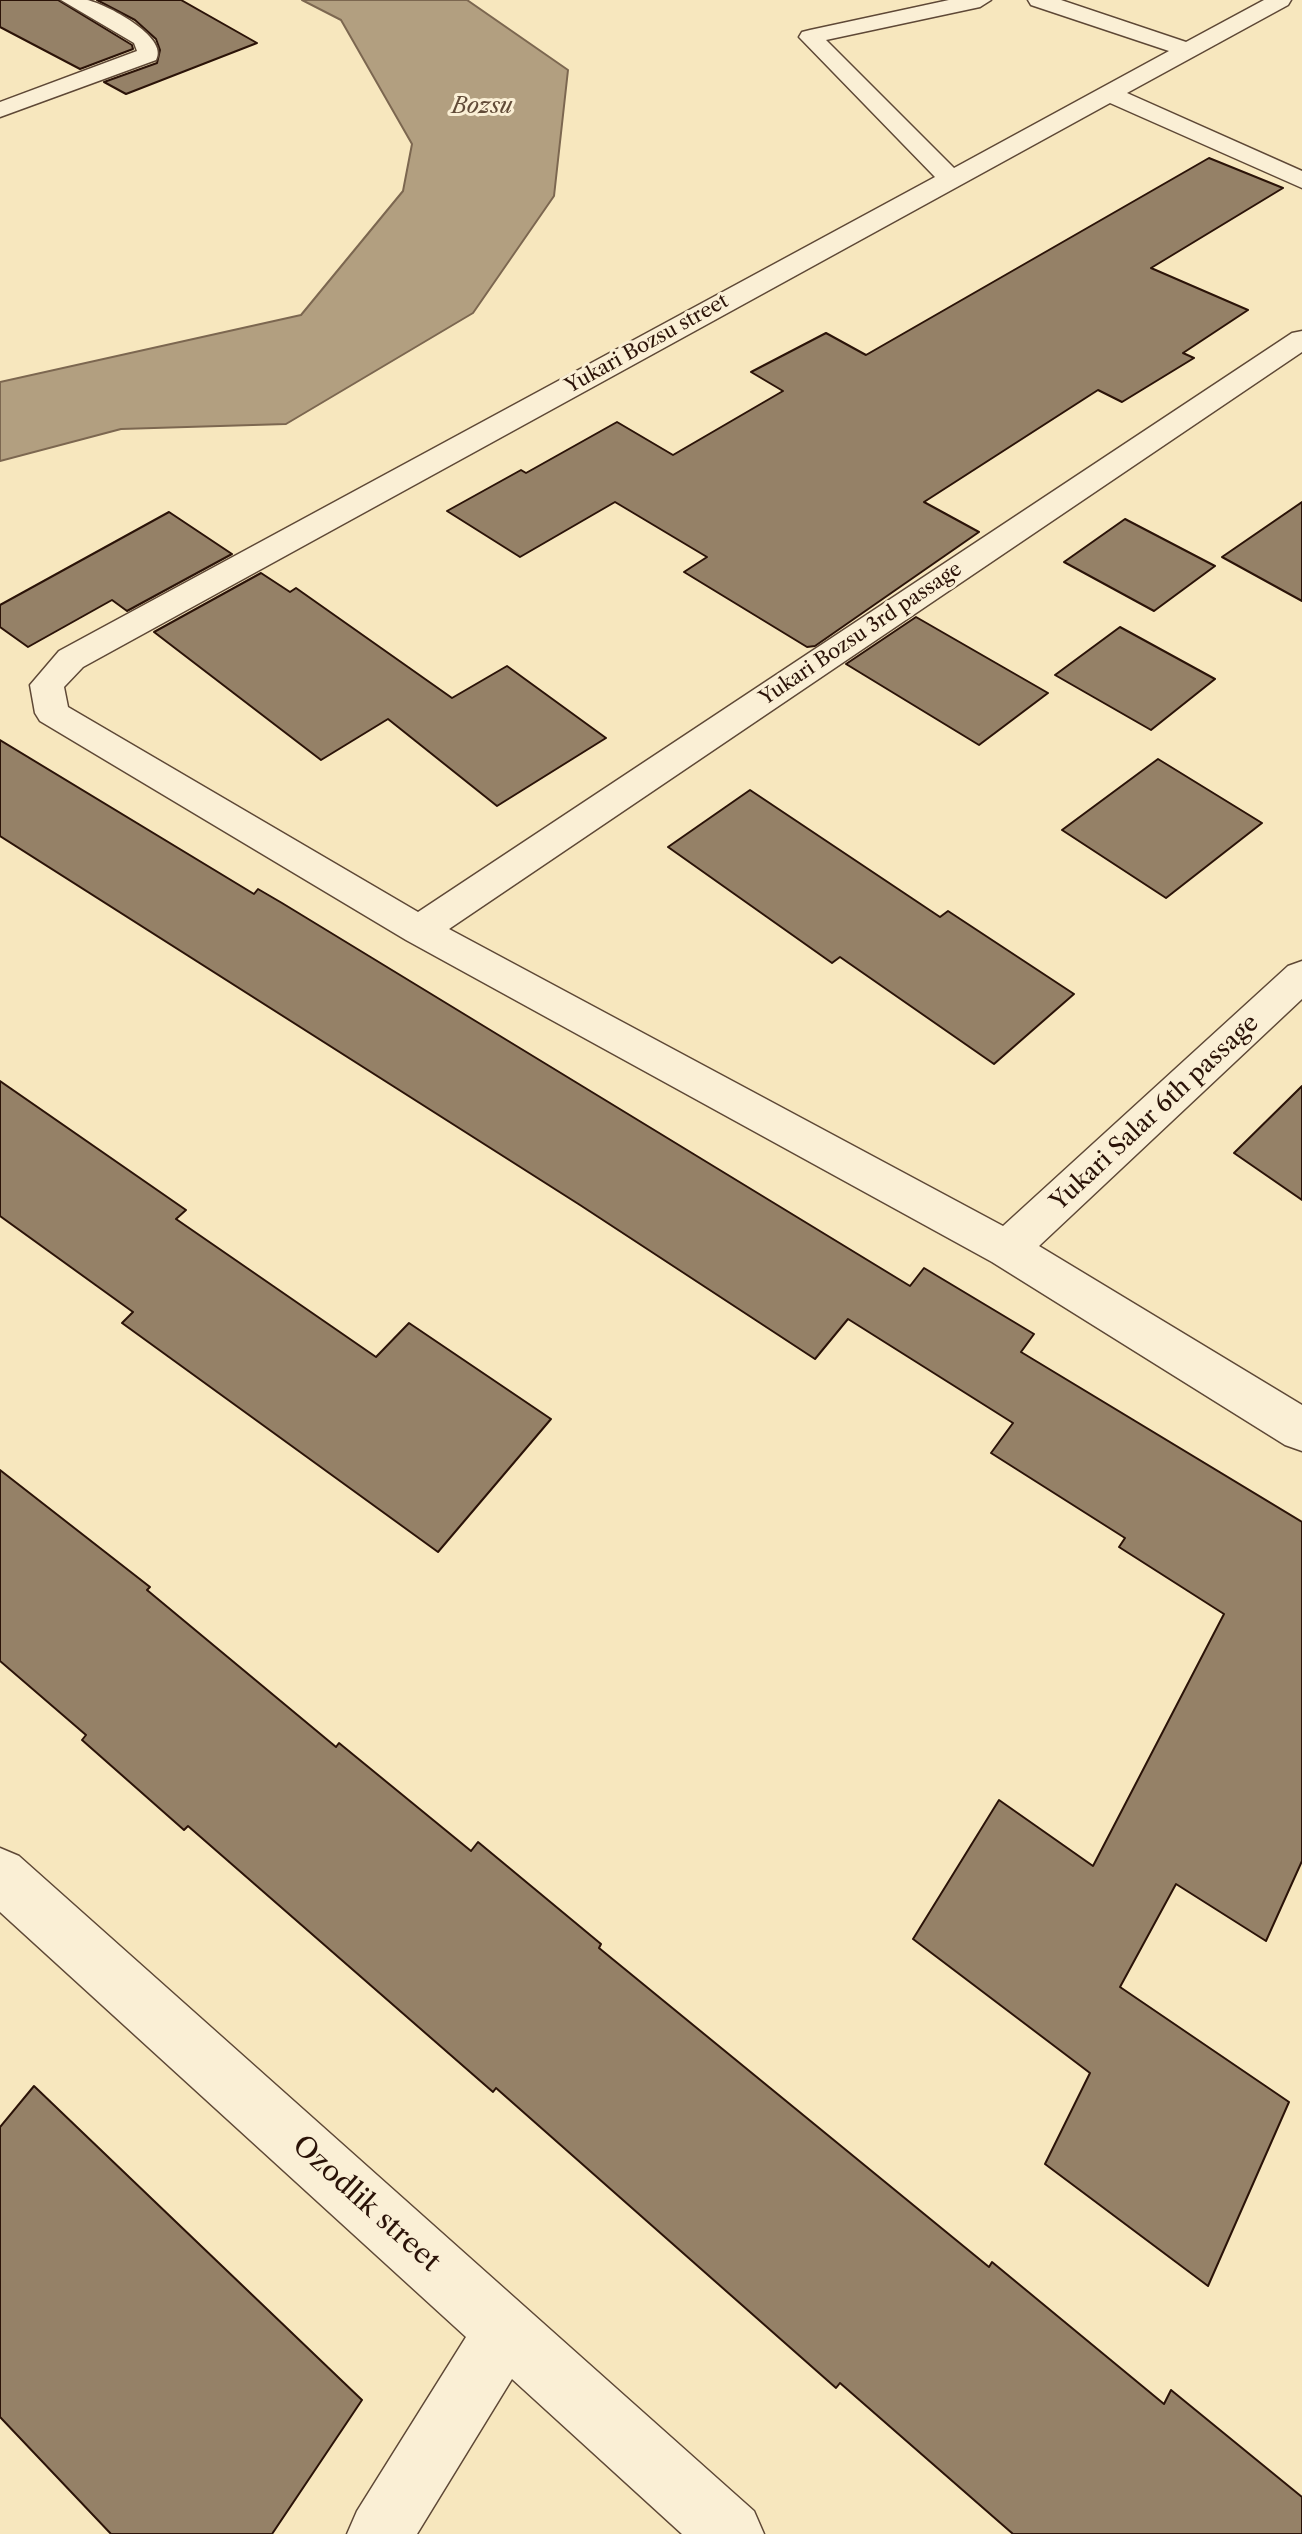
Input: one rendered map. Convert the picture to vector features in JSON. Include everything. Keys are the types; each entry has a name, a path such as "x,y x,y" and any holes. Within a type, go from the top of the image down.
{"street":[{"path":"0,110 148,55 148,47 142,38 72,0"},
{"path":"951,179 810,37 980,0"},
{"path":"1039,0 1187,50"},
{"name":"Yukari Bozsu street","path":"419,930 52,713 47,685 71,659 1280,0"},
{"path":"1108,93 1302,180"},
{"name":"Yukari Bozsu 3rd passage","path":"419,930 1302,339"},
{"path":"419,930 1007,1249 1302,1430"},
{"name":"Yukari Salar 6th passage","path":"1007,1249 1302,976"},
{"name":"Ozodlik street","path":"0,1875 731,2534"},
{"path":"380,2534 506,2330"}],"water":[{"name":"Bozsu","path":"302,0 467,0 568,70 554,196 473,313 286,424 121,429 0,461 0,382 301,315 403,191 412,144 341,20"}],"building":[{"path":"0,0 58,0 132,45 133,49 80,69 0,27"},
{"path":"97,0 181,0 257,43 126,94 104,82 157,63 160,50 156,39 135,20"},
{"path":"1209,158 1283,188 1151,268 1248,310 1183,353 1194,358 1122,402 1098,390 924,502 979,532 815,646 807,647 684,572 707,557 615,502 520,557 447,511 521,470 526,473 617,422 673,455 783,391 751,372 826,333 866,355"},
{"path":"1302,502 1302,601 1222,557"},
{"path":"169,512 232,554 127,611 112,600 28,647 0,627 0,605"},
{"path":"1125,519 1215,566 1154,611 1064,562"},
{"path":"261,573 290,592 296,588 452,698 507,666 606,738 497,806 388,719 321,760 154,632"},
{"path":"916,617 1048,693 979,745 846,664"},
{"path":"1120,627 1215,679 1151,730 1055,675"},
{"path":"0,740 254,894 258,889 282,903 910,1286 924,1268 1034,1334 1021,1352 1302,1522 1302,1861 1266,1941 1176,1884 1120,1987 1289,2102 1208,2286 1045,2164 1090,2073 913,1939 999,1800 1093,1866 1224,1614 1119,1547 1125,1538 991,1453 1013,1423 848,1319 815,1359 580,1205 0,836"},
{"path":"1158,759 1262,823 1166,898 1062,830"},
{"path":"750,790 940,917 948,911 1074,994 994,1064 840,957 832,963 668,847"},
{"path":"0,1081 186,1210 176,1219 376,1357 409,1323 551,1419 438,1552 122,1323 133,1312 0,1216"},
{"path":"1302,1086 1302,1200 1234,1153"},
{"path":"0,1470 150,1587 147,1590 336,1747 339,1743 471,1851 478,1842 601,1944 599,1948 989,2267 992,2262 1164,2404 1171,2390 1302,2497 1302,2534 1013,2534 840,2383 836,2388 496,2088 493,2092 188,1826 184,1830 82,1740 86,1735 0,1661"},
{"path":"34,2086 362,2400 272,2534 111,2534 0,2417 0,2127"}]}
